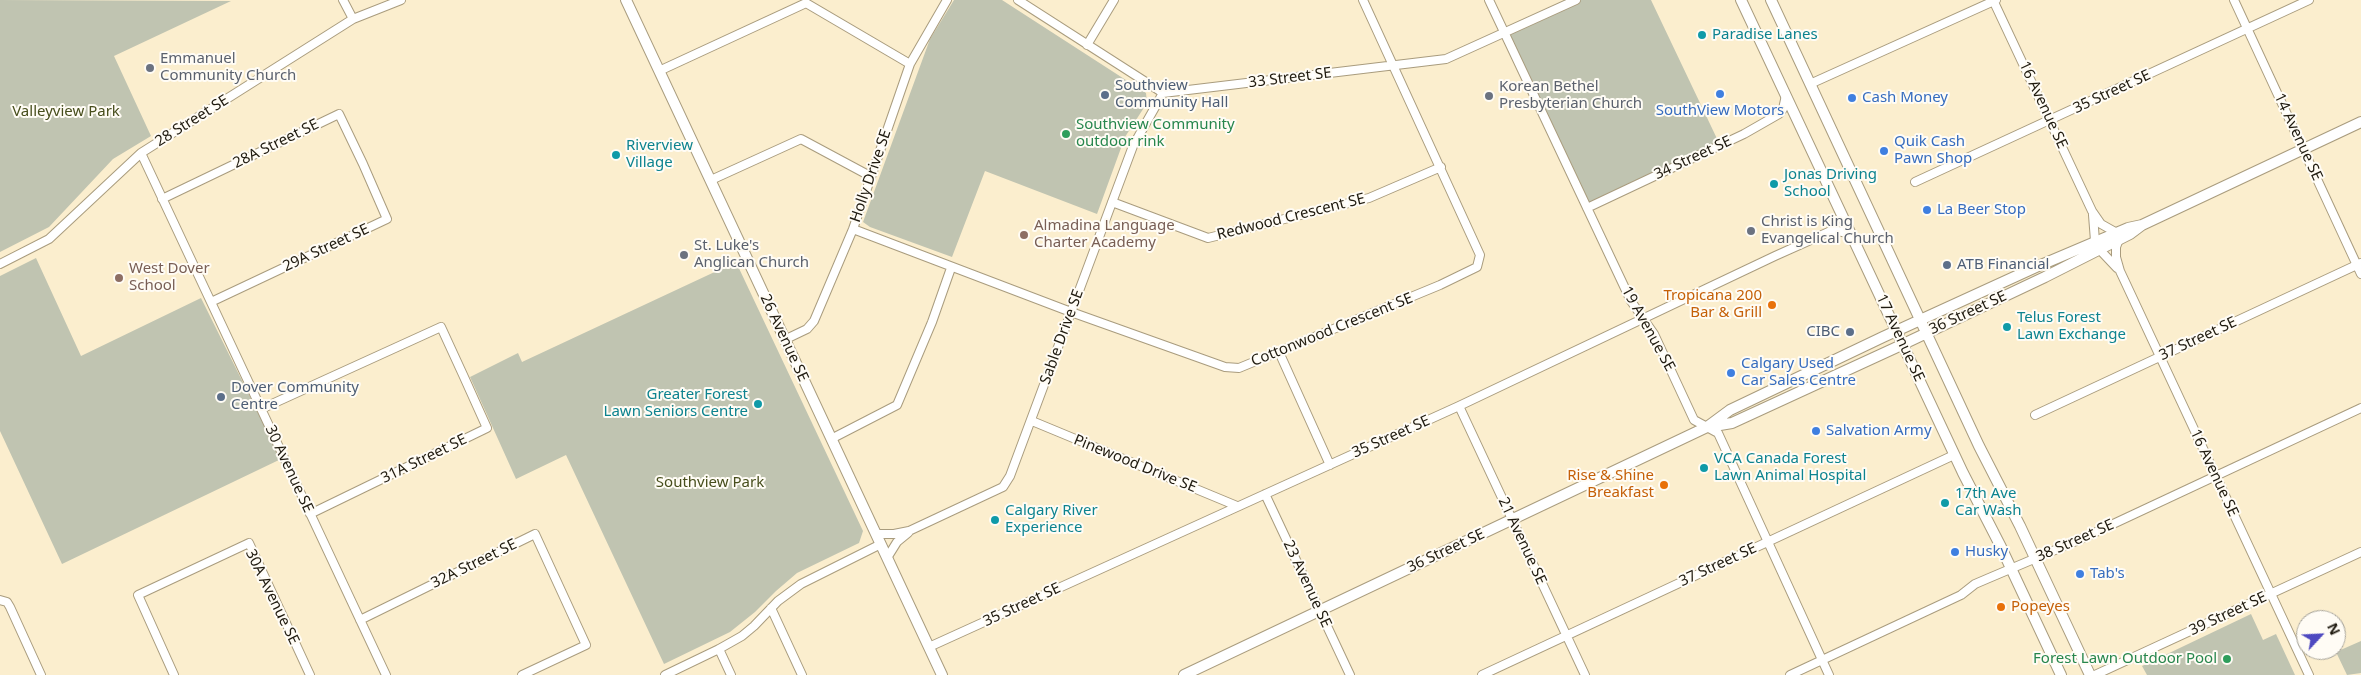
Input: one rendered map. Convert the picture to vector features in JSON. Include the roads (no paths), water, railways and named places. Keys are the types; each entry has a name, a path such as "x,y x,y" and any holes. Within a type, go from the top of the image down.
{"main road":[{"name":"26 Avenue SE","path":"626,0 942,675"},
{"name":"17 Avenue SE","path":"1742,0 1954,455 2011,568 2060,675"},
{"name":"17 Avenue SE","path":"1771,0 1979,446 2090,675"},
{"name":"36 Street SE","path":"1708,427 1732,424 1927,333 2097,246 2361,122"},
{"name":"36 Street SE","path":"1184,675 1708,427 1730,410 1897,330 2097,246"}],"street":[{"path":"343,0 352,19"},
{"name":"28 Street SE","path":"0,264 49,240 141,153 352,19 401,0"},
{"name":"Holly Drive SE","path":"784,340 807,329 814,321 853,229 910,64 947,0"},
{"path":"1018,0 1163,92"},
{"path":"1087,45 1114,0"},
{"name":"Cottonwood Crescent SE","path":"853,229 951,268 1225,367 1239,368 1440,285 1477,267 1480,255 1363,0"},
{"name":"19 Avenue SE","path":"1489,0 1631,301 1654,334 1694,420 1718,433 1829,675"},
{"name":"33 Street SE","path":"1163,92 1446,59 1576,0"},
{"path":"1810,84 1994,0"},
{"name":"16 Avenue SE","path":"1994,0 2092,211 2101,224 2118,236 2116,257 2120,271 2309,675"},
{"name":"14 Avenue SE","path":"2234,0 2359,264 2361,274"},
{"name":"35 Street SE","path":"1915,182 2309,0"},
{"path":"659,72 806,3 910,64"},
{"name":"Sable Drive SE","path":"876,534 894,534 909,531 1003,488 1010,476 1032,421 1133,146 1163,92"},
{"name":"34 Street SE","path":"1587,208 1744,134 1779,114 1783,109 1786,95"},
{"name":"28A Street SE","path":"162,199 340,114 363,164"},
{"path":"711,180 801,139 870,176"},
{"name":"30 Avenue SE","path":"141,153 360,620 383,674"},
{"name":"29A Street SE","path":"211,302 387,219 363,164"},
{"name":"Redwood Crescent SE","path":"1112,202 1208,238 1368,198 1441,167"},
{"name":"16 Avenue SE","path":"2092,211 2097,246 2120,271"},
{"name":"35 Street SE","path":"929,648 1459,406 1833,230 1852,234"},
{"name":"37 Street SE","path":"2035,415 2359,264"},
{"path":"831,439 897,405 932,322 951,268"},
{"name":"31A Street SE","path":"261,409 440,327 464,378 487,428 310,514"},
{"path":"1279,352 1330,465"},
{"name":"21 Avenue SE","path":"1459,406 1585,675"},
{"name":"38 Street SE","path":"1790,675 1961,595 1975,584 2035,559 2361,408"},
{"name":"Pinewood Drive SE","path":"1032,421 1237,506"},
{"name":"37 Street SE","path":"1482,675 1954,455"},
{"name":"23 Avenue SE","path":"1265,494 1350,675"},
{"name":"Sable Drive SE","path":"887,558 897,542 909,531"},
{"name":"32A Street SE","path":"360,620 535,534 586,645 522,675"},
{"name":"30A Avenue SE","path":"174,675 138,595 249,543 310,675"},
{"path":"667,674 719,649 754,626 778,600 800,584 881,544"},
{"name":"39 Street SE","path":"2095,675 2361,552"},
{"path":"0,600 7,602 42,675"},
{"path":"771,608 802,675"},
{"path":"719,649 731,675"}],"place":[{"name":"Paradise Lanes","path":"1702,35"},
{"name":"Emmanuel Community Church","path":"150,68"},
{"name":"SouthView Motors","path":"1720,94"},
{"name":"Southview Community Hall","path":"1105,95"},
{"name":"Korean Bethel Presbyterian Church","path":"1489,96"},
{"name":"Cash Money","path":"1852,98"},
{"name":"Southview Community outdoor rink","path":"1066,134"},
{"name":"Quik Cash Pawn Shop","path":"1884,151"},
{"name":"Riverview Village","path":"616,155"},
{"name":"Jonas Driving School","path":"1774,184"},
{"name":"La Beer Stop","path":"1927,210"},
{"name":"Christ is King Evangelical Church","path":"1751,231"},
{"name":"Almadina Language Charter Academy","path":"1024,235"},
{"name":"St. Luke's Anglican Church","path":"684,255"},
{"name":"ATB Financial","path":"1947,265"},
{"name":"West Dover School","path":"119,278"},
{"name":"Tropicana 200 Bar & Grill","path":"1772,305"},
{"name":"Telus Forest Lawn Exchange","path":"2007,327"},
{"name":"CIBC","path":"1850,332"},
{"name":"Calgary Used Car Sales Centre","path":"1731,373"},
{"name":"Dover Community Centre","path":"221,397"},
{"name":"Greater Forest Lawn Seniors Centre","path":"758,404"},
{"name":"Salvation Army","path":"1816,431"},
{"name":"VCA Canada Forest Lawn Animal Hospital","path":"1704,468"},
{"name":"Rise & Shine Breakfast","path":"1664,485"},
{"name":"17th Ave Car Wash","path":"1945,503"},
{"name":"Calgary River Experience","path":"995,520"},
{"name":"Husky","path":"1955,552"},
{"name":"Tab's","path":"2080,574"},
{"name":"Popeyes","path":"2001,607"},
{"name":"Forest Lawn Outdoor Pool","path":"2227,659"}],"park label":[{"name":"Valleyview Park","path":"66,112"},
{"name":"Southview Park","path":"710,483"}]}
